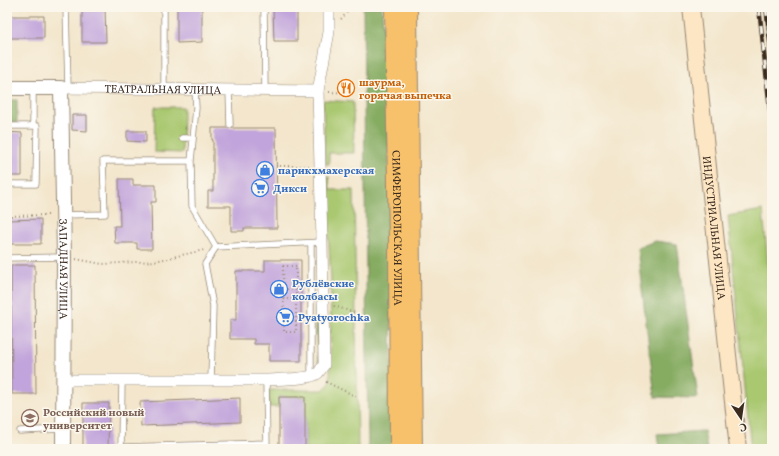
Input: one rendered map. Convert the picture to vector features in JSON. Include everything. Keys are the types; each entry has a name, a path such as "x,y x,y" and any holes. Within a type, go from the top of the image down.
{"main road":[{"name":"СИМФЕРОПОЛЬСКАЯ УЛИЦА","path":"394,7 398,243 399,449"},
{"name":"СИМФЕРОПОЛЬСКАЯ УЛИЦА","path":"408,7 413,449"},
{"name":"ИНДУСТРИАЛЬНАЯ УЛИЦА","path":"691,7 738,449"}],"street":[{"path":"64,380 266,380 311,376 319,373 324,365 317,242 320,171 318,91 329,32 329,7"},
{"name":"ТЕАТРАЛЬНАЯ УЛИЦА","path":"7,88 318,91"},
{"name":"ЗАПАДНАЯ УЛИЦА","path":"63,449 68,258 64,215 64,88"}],"lane":[{"path":"64,88 66,7"},
{"path":"164,7 164,90"},
{"path":"264,7 265,91"},
{"path":"7,184 36,184 37,126 34,126 33,88"},
{"path":"195,90 196,108 191,161 192,206 216,247"},
{"path":"229,90 230,125"},
{"path":"7,126 34,126"},
{"path":"182,138 193,138"},
{"path":"64,215 105,214 103,161 191,161"},
{"path":"216,247 317,242"},
{"path":"211,380 213,306 205,264 216,247"},
{"path":"7,258 68,258"},
{"path":"122,380 121,448 267,446 266,380"},
{"path":"20,431 63,429"}],"path":[{"path":"318,91 353,94"},
{"path":"276,166 308,166 320,171"},
{"path":"7,216 64,215"},
{"path":"68,258 102,264 155,261 216,247"},
{"path":"283,266 296,266 296,332 284,332 283,289 283,266"},
{"path":"283,289 296,289"},
{"path":"283,299 296,299"},
{"path":"311,376 357,397"}],"green space":[{"path":"363,7 382,7 388,97 393,449 368,449"},
{"path":"7,100 17,100 17,123 7,122"},
{"path":"323,100 353,102 354,153 329,153 329,164 325,164"},
{"path":"155,107 183,107 182,153 154,152"},
{"path":"325,177 329,177 330,190 354,190 358,449 305,449 305,397 279,397 279,407 269,407 269,390 323,390 330,383 331,281"},
{"path":"763,210 772,310 772,449 751,449 728,216"},
{"path":"655,241 677,244 698,398 655,397 637,248"},
{"path":"315,306 320,308 322,361 318,362"},
{"path":"704,431 707,449 659,449 657,434"}],"building":[{"path":"82,7 105,7 106,42 82,42"},
{"path":"177,7 202,7 202,42 177,43"},
{"path":"273,7 297,7 297,41 274,41"},
{"path":"7,16 44,16 44,38 7,38"},
{"path":"72,115 87,115 87,131 72,130"},
{"path":"212,128 276,128 277,228 244,228 244,231 231,231 231,206 208,206 208,191 213,191"},
{"path":"127,131 146,131 146,142 127,141"},
{"path":"7,132 22,133 22,176 7,176"},
{"path":"119,179 133,179 133,185 156,185 156,202 151,202 152,249 137,249 137,243 115,243 114,226 120,226"},
{"path":"41,219 41,244 7,244 7,220"},
{"path":"265,260 301,260 301,361 269,361 269,344 254,344 254,339 230,339 230,320 236,320 236,271 265,271"},
{"path":"11,265 35,265 36,394 12,394"},
{"path":"279,397 305,397 305,449 279,449"},
{"path":"240,398 240,422 141,426 140,402"},
{"path":"83,403 109,403 108,449 83,449"}],"railway":[{"path":"759,7 772,128"},
{"path":"766,7 772,58"}],"place":[{"name":"шаурма, горячая выпечка","path":"346,88"},
{"name":"парикхмахерская","path":"265,170"},
{"name":"Дикси","path":"260,188"},
{"name":"Рублёвские колбасы","path":"279,289"},
{"name":"Pyatyorochka","path":"285,317"},
{"name":"Российский новый университет","path":"30,418"}]}
